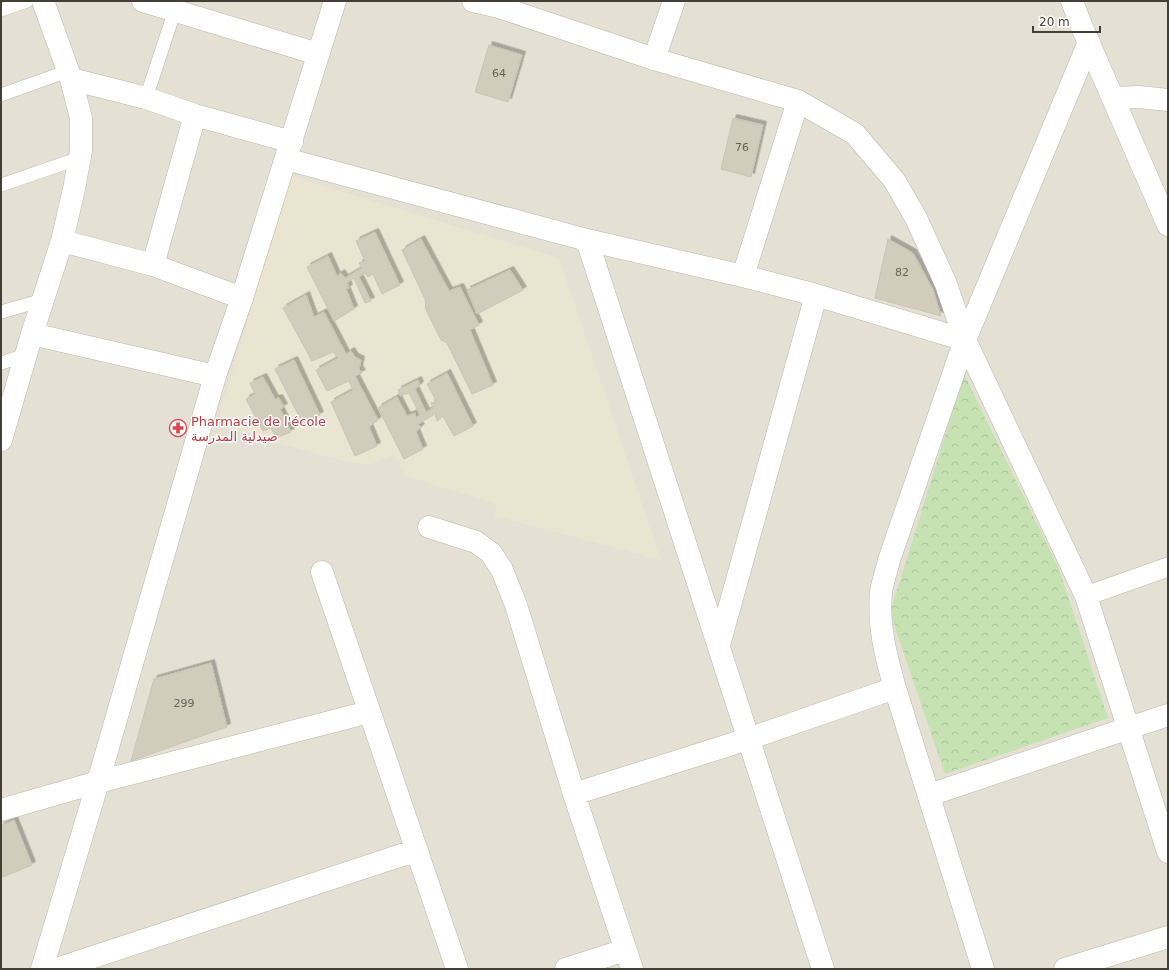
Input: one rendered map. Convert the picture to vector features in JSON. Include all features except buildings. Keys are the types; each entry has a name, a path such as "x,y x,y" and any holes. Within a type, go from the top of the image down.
{"street":[{"path":"1,440 32,334 62,241 80,158 81,118 70,75 43,1"},
{"path":"143,1 169,6 318,54"},
{"path":"42,969 98,782 215,376 242,298 335,1"},
{"path":"474,1 500,4 654,59 798,101 855,134 894,180 916,218 946,284 965,340 1086,596 1168,852"},
{"path":"654,59 674,1"},
{"path":"1072,1 1168,225"},
{"path":"983,969 884,650 880,618 881,592 889,560 965,340 1089,42"},
{"path":"70,75 146,98 195,115 289,151 587,240 743,276 816,295 965,340"},
{"path":"1114,98 1139,97 1168,100"},
{"path":"743,276 798,101"},
{"path":"153,265 195,115"},
{"path":"587,240 824,969"},
{"path":"62,241 153,265 242,298"},
{"path":"719,645 816,295"},
{"path":"32,334 215,376"},
{"path":"429,527 476,542 491,553 502,570 516,605 574,794 629,959 566,969"},
{"path":"1086,596 1168,568"},
{"path":"322,572 457,969"},
{"path":"574,794 748,739 895,688"},
{"path":"1,810 98,782 369,712"},
{"path":"929,795 1168,715"},
{"path":"57,969 416,850"},
{"path":"1065,969 1168,937"}],"lane":[{"path":"1,10 27,1"},
{"path":"146,98 169,6"},
{"path":"1,95 70,75"},
{"path":"1,185 80,158"},
{"path":"1,312 43,300"},
{"path":"1,363 26,355"}],"shaded area":[{"path":"1,1 1168,1 1168,969 1,969"},
{"path":"291,176 559,258 661,560 495,516 496,504 406,476 395,454 369,465 344,461 216,426"}],"green space":[{"path":"964,374 1059,569 1108,718 945,774 890,613"}],"place":[{"name":"Pharmacie de l'école صيدلية المدرسة","path":"178,428"}]}
